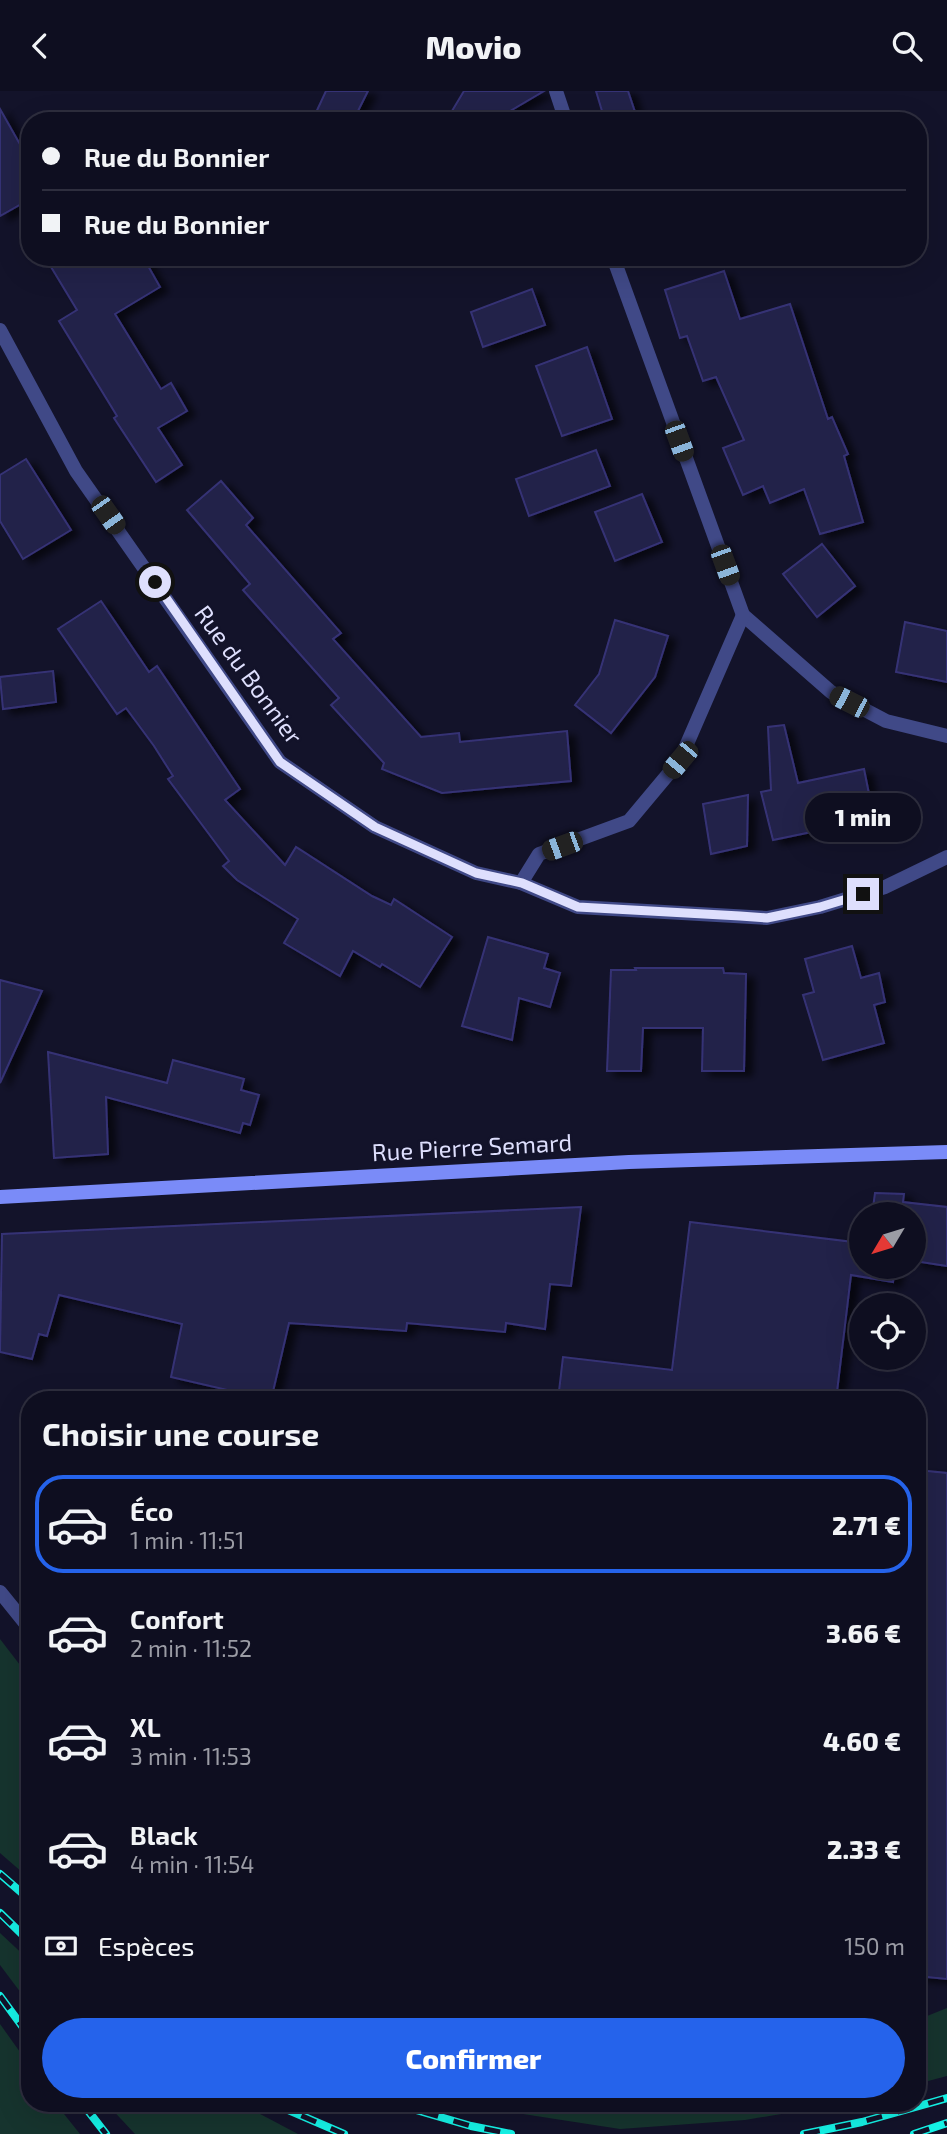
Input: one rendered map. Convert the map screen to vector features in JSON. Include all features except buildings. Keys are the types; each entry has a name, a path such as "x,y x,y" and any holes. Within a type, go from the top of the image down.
{"street":[{"path":"556,91 563,112"},
{"path":"616,266 743,615 831,692 886,720 947,736"},
{"name":"Rue du Bonnier","path":"0,330 76,471 280,762 375,827 476,873 522,883 578,907 767,918 820,907 885,887 947,857"},
{"path":"522,883 539,854 629,821 680,760 743,615"},
{"name":"Rue Pierre Semard","path":"0,1198 629,1162 947,1152"},
{"path":"0,1592 21,1618"}],"green space":[{"path":"0,1639 21,1666 21,1871 0,1853"},
{"path":"0,1933 21,1953 21,1993 0,1965"},
{"path":"947,2008 947,2076 926,2082 926,2016"},
{"path":"0,2024 21,2053 21,2112 62,2112 80,2134 0,2134"},
{"path":"114,2112 256,2112 298,2134 135,2134"},
{"path":"510,2112 793,2112 745,2120 620,2129"}],"railway":[{"path":"0,1874 21,1892"},
{"path":"0,1913 21,1933"},
{"path":"0,1996 21,2025"},
{"path":"926,2104 947,2098"},
{"path":"89,2112 106,2134"},
{"path":"293,2112 344,2134"},
{"path":"423,2112 511,2134"},
{"path":"804,2134 897,2112"},
{"path":"914,2134 947,2123"}],"route":[{"path":"155,582 280,762 375,827 476,873 522,883 578,907 767,918 820,907 863,894"}]}
